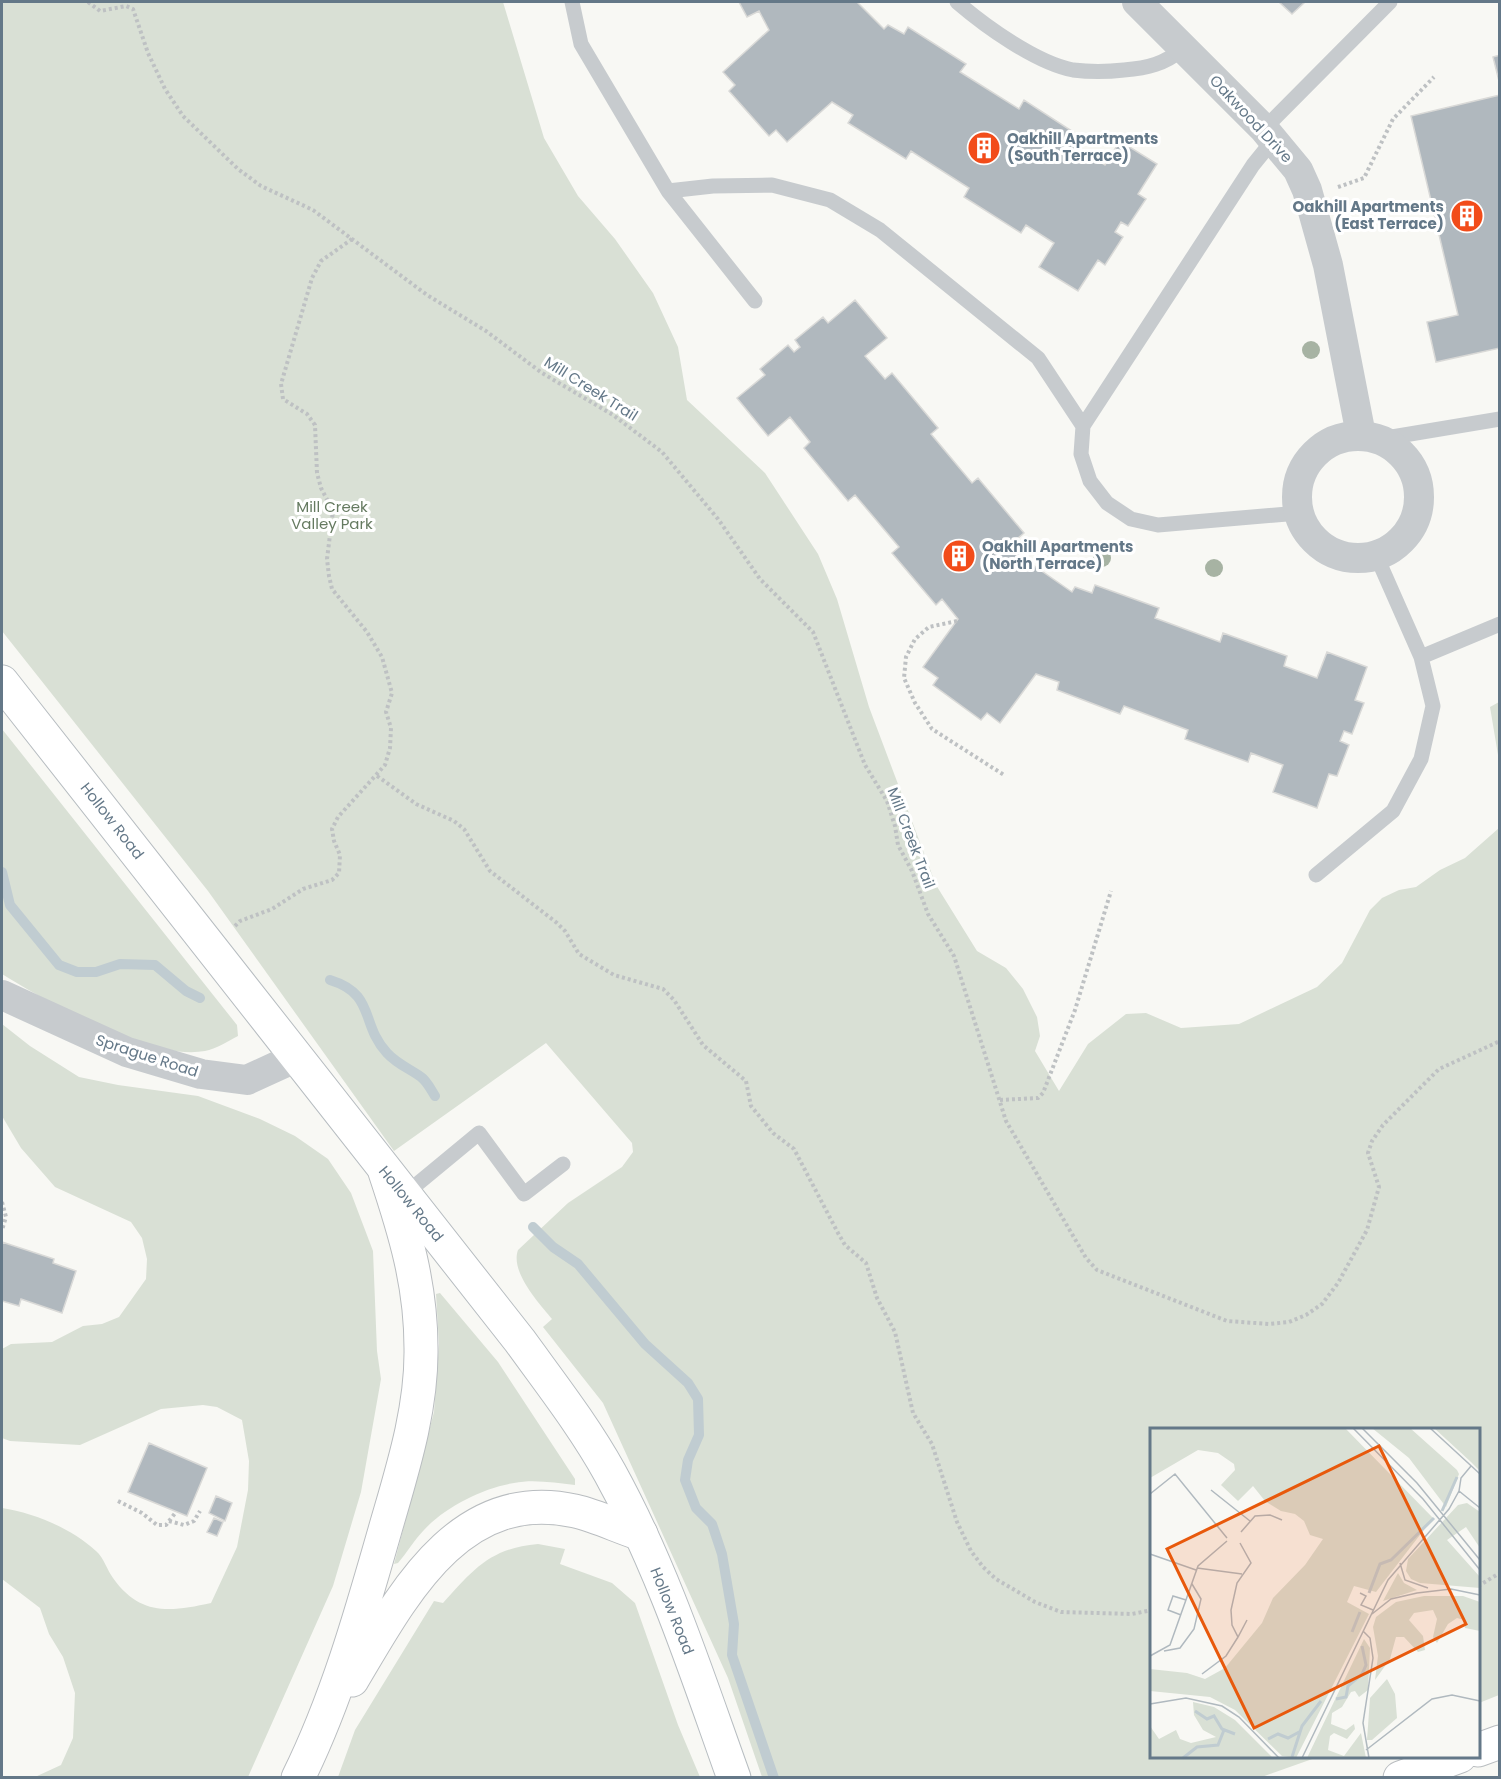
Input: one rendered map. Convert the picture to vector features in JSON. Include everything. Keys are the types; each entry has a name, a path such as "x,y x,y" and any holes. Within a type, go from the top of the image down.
{"main road":[{"name":"Hollow Road","path":"2,682 394,1184 520,1341 562,1400 609,1472 640,1534 668,1596 734,1778"},
{"path":"319,1735 379,1552 417,1409 422,1350 418,1294 410,1248 394,1184"},
{"path":"298,1778 319,1735 402,1599 433,1558 464,1530 501,1512 536,1508 575,1511 640,1534"},
{"path":"1480,1750 1500,1742"},
{"path":"1400,1778 1455,1758"}],"street":[{"name":"Oakwood Drive","path":"1137,2 1269,134 1298,170 1307,190 1328,265 1371,437"},
{"path":"1342,437 1371,437 1395,447 1407,459 1415,474 1419,490 1418,507 1404,537 1391,548 1376,555 1356,558 1337,555 1320,545 1306,531 1299,513 1296,493 1300,475 1310,458 1324,445 1342,437"},
{"name":"Sprague Road","path":"2,995 127,1052 201,1074 247,1080 297,1057"}],"lane":[{"path":"572,2 581,44 668,191 755,301"},
{"path":"957,2 1003,36 1050,62 1071,69 1117,71 1157,66 1183,49"},
{"path":"1299,513 1158,525 1131,519 1107,503 1090,481 1082,454 1083,426 1253,165 1269,134 1390,2"},
{"path":"668,191 713,186 772,185 830,200 880,230 1038,358 1083,426"},
{"path":"1371,437 1500,419"},
{"path":"1316,875 1393,811 1421,759 1433,706 1421,657 1376,555"},
{"path":"1421,657 1500,624"},
{"path":"394,1184 479,1133 524,1194 563,1164"}],"path":[{"name":"Mill Creek Trail","path":"88,2 100,11 126,6 133,9 148,52 165,89 183,116 238,169 261,186 313,210 427,295 486,331 542,373 623,422 662,452 683,475 760,579 813,632 865,765 886,801 898,845 912,871 928,914 954,956 1000,1100 1017,1141 1067,1222 1086,1258 1097,1270 1227,1321 1243,1324 1289,1322 1322,1304 1357,1252 1379,1187 1368,1153 1383,1125 1439,1069 1500,1041"},
{"path":"1307,190 1342,186 1364,178 1393,119 1434,77"},
{"path":"214,952 240,921 272,909 303,889 332,880 341,866 332,829 338,817 385,765 390,748 391,728 386,712 392,693 387,672 378,648 332,590 327,559 333,511 321,488 317,473 315,425 307,414 284,399 281,384 312,278 321,261 352,239"},
{"path":"957,621 929,627 915,639 906,657 904,678 915,703 932,729 1004,775"},
{"path":"377,776 416,804 443,814 459,825 490,871 557,923 565,931 579,954 614,975 663,989 674,1000 703,1045 746,1081 751,1106 773,1132 794,1149 845,1245 866,1263 877,1298 895,1332 913,1413 932,1444 957,1521 971,1551 983,1567 996,1579 1026,1597 1061,1612 1132,1614 1150,1611"},
{"path":"1000,1100 1038,1098 1043,1093 1075,1010 1111,891"},
{"path":"2,1202 6,1217 2,1230"},
{"path":"118,1501 142,1513 157,1525 166,1524 176,1512"},
{"path":"169,1521 184,1525 194,1521 200,1511"},
{"path":"1480,1585 1500,1573"}],"green space":[{"name":"Mill Creek Valley Park","path":"2,2 503,2 544,138 578,196 615,239 653,293 678,347 687,400 765,473 818,554 837,599 869,707 936,885 977,951 1006,968 1023,989 1037,1017 1040,1036 1035,1051 1059,1091 1088,1044 1126,1014 1146,1013 1181,1028 1239,1024 1317,987 1342,963 1370,910 1382,898 1399,890 1416,887 1440,870 1465,858 1499,828 1499,1695 1480,1703 1480,1428 1150,1428 1150,1758 1315,1758 1259,1778 762,1777 728,1678 603,1403 543,1327 552,1319 527,1287 518,1268 518,1250 568,1203 622,1167 633,1152 632,1143 546,1043 394,1151 208,891 2,631"},
{"path":"1499,702 1499,761 1490,707"},
{"path":"2,729 237,1025 238,1036 205,1051 182,1052 156,1047 129,1039 72,1014 2,974"},
{"path":"2,1024 30,1046 79,1077 198,1096 260,1119 295,1136 328,1159 351,1193 373,1251 377,1351 381,1379 361,1492 333,1586 248,1777 35,1777 61,1765 73,1738 75,1693 63,1657 49,1634 40,1608 2,1579 2,1508 39,1518 75,1535 99,1554 123,1590 145,1605 169,1609 196,1606 211,1603 237,1547 248,1490 249,1461 242,1420 217,1407 203,1405 161,1409 80,1445 10,1441 2,1438 2,1349 11,1344 52,1342 83,1326 102,1324 119,1317 146,1279 147,1259 142,1238 131,1222 55,1187 21,1148 2,1116"},
{"path":"440,1293 498,1362 575,1479 575,1485 529,1481 477,1494 454,1506 433,1522 420,1534 398,1563 394,1564 434,1412 439,1344 436,1294"},
{"path":"538,1544 565,1549 560,1564 612,1583 635,1603 678,1725 700,1777 338,1777 355,1730 434,1601 443,1603 464,1580 495,1556 521,1546"}],"building":[{"name":"Oakhill Apartments (South Terrace)","path":"739,2 857,2 884,29 888,25 904,34 908,27 966,64 960,72 1019,109 1024,100 1081,137 1075,146 1105,165 1120,141 1157,164 1138,194 1146,199 1128,226 1121,222 1115,232 1123,237 1105,265 1098,260 1078,291 1039,267 1054,243 1026,225 1021,233 964,197 969,188 911,151 906,159 848,123 853,115 832,102 787,142 776,130 769,136 729,91 735,85 723,72 769,30 759,11 747,17"},
{"path":"1279,2 1305,2 1292,14"},
{"path":"1500,55 1500,85 1493,57"},
{"name":"Oakhill Apartments (East Terrace)","path":"1500,95 1500,348 1436,362 1427,322 1458,315 1411,116"},
{"name":"Oakhill Apartments (North Terrace)","path":"855,300 887,338 865,356 885,379 892,373 938,428 931,434 972,483 978,478 1024,533 1017,539 1027,551 1023,558 1072,592 1075,587 1092,593 1095,585 1159,608 1155,618 1220,642 1223,633 1287,656 1284,666 1317,678 1327,652 1367,667 1355,700 1364,703 1352,734 1344,731 1340,741 1349,745 1337,776 1329,774 1317,808 1273,792 1283,765 1251,753 1248,762 1185,739 1188,730 1124,706 1120,714 1057,690 1059,682 1036,674 1000,723 987,713 981,720 933,685 938,678 923,667 958,619 942,599 936,605 892,553 899,547 855,495 848,501 804,448 810,442 790,417 768,436 737,398 765,375 760,369 788,345 794,352 800,347 795,340 823,317 828,323"},
{"path":"2,1242 54,1259 53,1263 76,1271 62,1313 21,1299 19,1306 2,1301"},
{"path":"149,1443 207,1468 187,1516 128,1492"},
{"path":"216,1496 232,1503 225,1521 209,1513"},
{"path":"214,1518 223,1522 217,1536 207,1532"}],"waterway":[{"path":"2,872 10,905 59,965 77,972 96,972 120,964 155,965 186,991 200,998"},
{"path":"330,980 355,993 366,1011 373,1031 387,1053 423,1079 435,1096"},
{"path":"533,1227 553,1247 578,1264 645,1344 688,1383 698,1399 699,1435 688,1460 685,1480 696,1508 712,1524 722,1554 734,1624 732,1655 774,1778"}],"place":[{"name":"Oakhill Apartments (South Terrace)","path":"984,148"},
{"name":"Oakhill Apartments (East Terrace)","path":"1467,216"},
{"name":"Oakhill Apartments (North Terrace)","path":"959,556"}]}
